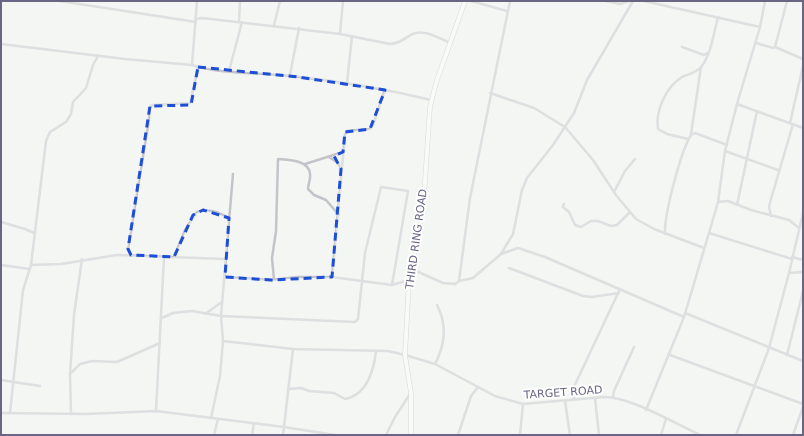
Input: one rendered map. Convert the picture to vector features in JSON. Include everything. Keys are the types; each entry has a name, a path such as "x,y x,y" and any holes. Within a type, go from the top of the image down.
{"street":[{"path":"60,1 196,20 202,18 299,28 352,36 390,44 398,43 418,33 431,35 450,43"},
{"path":"192,65 197,1"},
{"path":"229,71 241,22 240,1"},
{"path":"274,25 280,1"},
{"path":"340,34 343,1"},
{"name":"THIRD RING ROAD","path":"411,435 411,393 405,355 409,280 423,211 431,100 465,1"},
{"path":"471,1 507,11"},
{"path":"458,281 470,198 490,93 510,1"},
{"path":"606,1 620,4 629,1"},
{"path":"412,269 443,284 455,284 458,281 473,278 501,254 513,234 522,190 527,178 565,127 581,99 587,80 633,1"},
{"path":"644,1 760,27"},
{"path":"646,410 670,355 684,317 709,233 718,202 725,151 737,104 756,43 766,1"},
{"path":"774,47 787,1"},
{"path":"665,234 671,198 688,139 691,135 697,105 701,67 708,53 718,17"},
{"path":"290,76 299,28"},
{"path":"347,83 352,36"},
{"path":"756,43 774,47 803,59"},
{"path":"1,44 98,56 192,65 229,71 347,83 431,100"},
{"path":"682,47 704,54 708,53"},
{"path":"10,413 12,383 24,290 31,265 46,141 50,132 66,122 71,114 73,102 86,88 93,65 98,56"},
{"path":"771,216 769,207 778,170 792,124 803,66"},
{"path":"130,255 128,249 149,119 149,108 152,105 190,103 198,67"},
{"path":"688,139 662,132 658,129 656,121 662,102 669,90 681,78 691,74 701,67"},
{"path":"332,277 339,215 341,169 347,131 370,129 373,125 385,90"},
{"path":"490,93 534,108 565,127 593,160 629,213 645,225 704,248"},
{"path":"737,104 803,128"},
{"path":"736,205 748,159 757,111"},
{"path":"691,135 695,133 727,145"},
{"path":"725,151 778,170"},
{"path":"274,280 272,258 276,231 277,161 280,159 305,164 343,152"},
{"path":"328,156 338,163 341,169"},
{"path":"614,193 625,171 635,159"},
{"path":"305,164 310,173 308,189 314,195 326,200 332,205 339,215"},
{"path":"211,418 220,376 223,341 221,316 233,174"},
{"path":"162,318 179,312 192,311 221,316 352,323 358,319 368,236 375,219 381,187 408,191 392,285"},
{"path":"718,202 728,201 771,216 789,220 799,228"},
{"path":"564,204 563,207 569,212 575,225 581,227 591,221 598,221 611,226 617,225 629,213"},
{"path":"174,257 185,230 197,212 203,210 216,211 229,218"},
{"path":"736,435 769,348 803,213"},
{"path":"1,222 25,228 34,233"},
{"path":"709,233 803,260"},
{"path":"501,254 518,248 531,252 684,317"},
{"path":"31,265 61,264 82,259 117,255 164,258 225,259"},
{"path":"156,411 161,342 164,258"},
{"path":"71,414 70,374 74,315 82,259"},
{"path":"1,266 30,269"},
{"path":"509,268 584,296 596,297 619,293"},
{"path":"789,273 803,272"},
{"path":"225,277 274,280 332,277 392,285 409,280"},
{"path":"574,399 572,392 620,289"},
{"path":"787,355 803,291"},
{"path":"205,314 222,302"},
{"path":"435,364 442,351 444,335 442,314 437,305"},
{"path":"685,313 769,348 803,360"},
{"name":"TARGET ROAD","path":"223,341 293,349 376,351 405,355 435,364 495,396 523,404 613,397 646,410 700,435"},
{"path":"70,374 80,364 92,361 117,362 161,342"},
{"path":"613,397 614,391 634,347"},
{"path":"282,435 293,349"},
{"path":"288,390 301,388 309,391 334,393 345,399 351,397 359,392 372,375 376,351"},
{"path":"670,355 803,404"},
{"path":"1,380 12,383 40,386"},
{"path":"458,435 471,396 478,387"},
{"path":"386,435 395,417 411,393"},
{"path":"595,398 599,435"},
{"path":"565,401 570,435"},
{"path":"520,435 523,404"},
{"path":"793,435 803,407"},
{"path":"1,413 71,414 156,411 335,435"},
{"path":"214,435 218,419"},
{"path":"661,435 666,419"},
{"path":"252,435 254,423"}],"highlighted area":[{"path":"198,67 298,77 385,90 370,129 345,132 343,152 334,156 341,169 332,277 271,280 225,277 229,218 203,210 193,215 174,257 131,255 128,249 150,106 191,105"}]}
